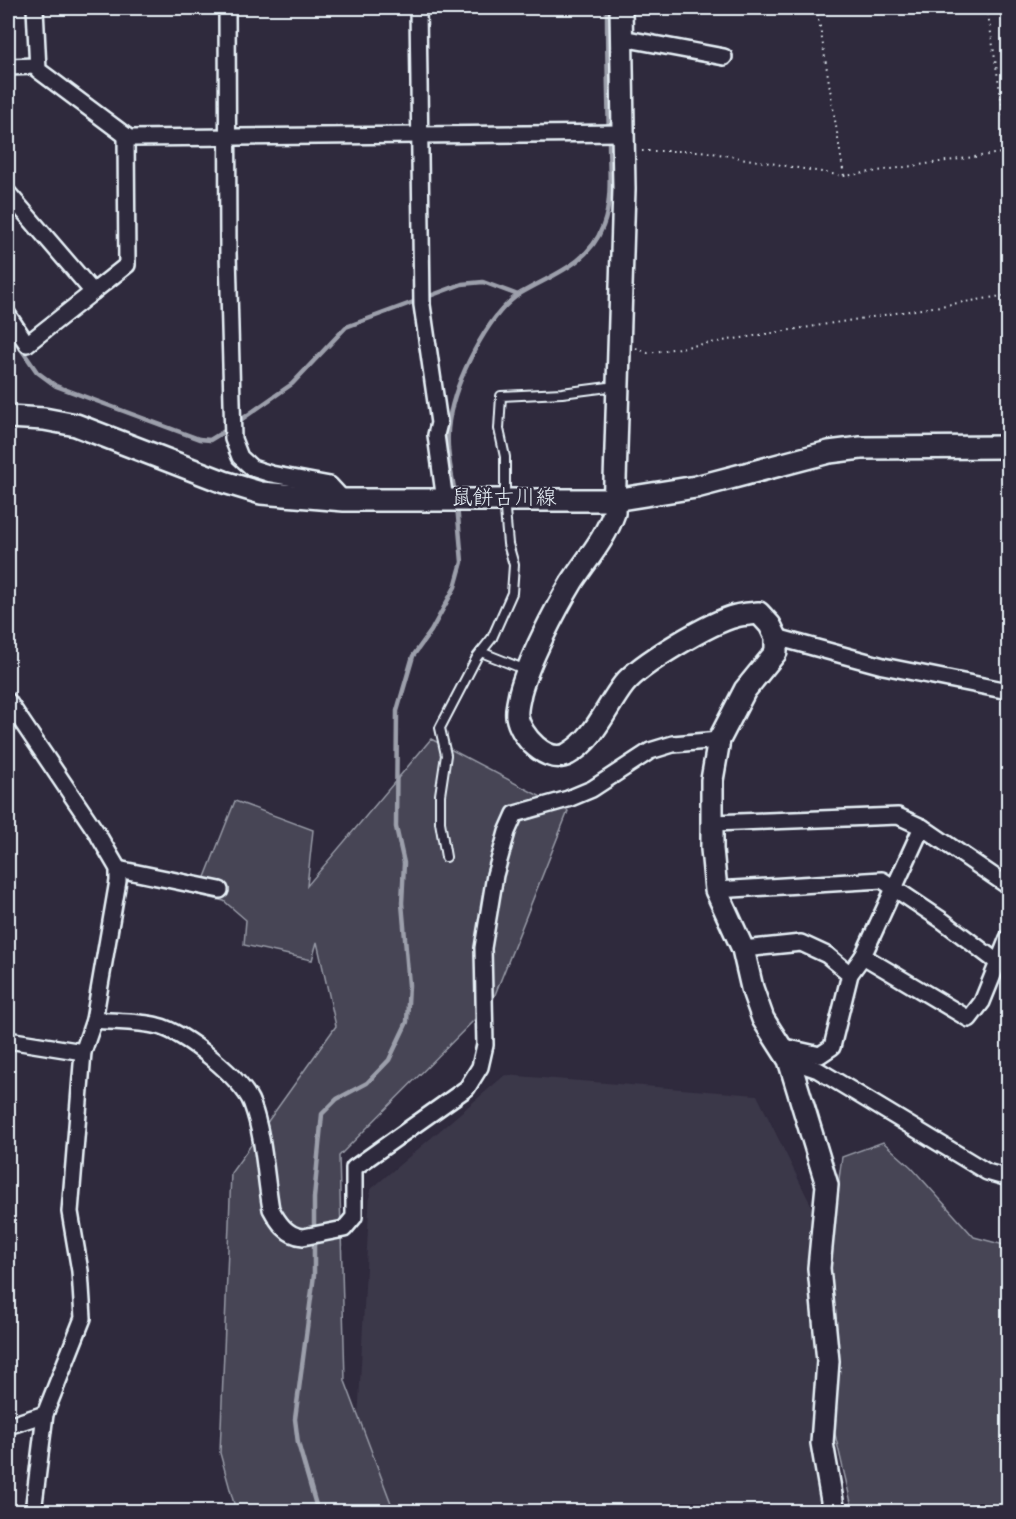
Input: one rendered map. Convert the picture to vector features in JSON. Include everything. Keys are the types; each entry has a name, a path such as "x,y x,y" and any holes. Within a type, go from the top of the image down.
{"street":[{"path":"35,8 36,66 38,70 129,138 420,135 616,138"},
{"path":"227,8 233,436 240,457 252,468 271,474 330,485 344,500"},
{"path":"418,8 422,301 439,423 436,435 451,500"},
{"path":"621,8 622,38 616,138 619,340 614,513 608,531 572,583 527,671 520,694 517,716 534,744 541,751 557,758 583,745 625,683 647,664 698,634 735,616 759,614 770,625 776,637 776,652 745,690 719,740 712,780 716,890 743,949 752,988 763,1019 784,1053 826,1185 819,1268 828,1361 822,1443 834,1512"},
{"path":"622,38 724,57"},
{"path":"8,67 36,66"},
{"path":"8,315 27,344 127,265 126,136"},
{"path":"8,193 93,292"},
{"name":"鼠餅古川線","path":"8,417 44,419 76,425 225,482 261,493 344,500 451,500 505,504 614,500 696,487 829,452 861,448 1008,447"},
{"path":"776,637 883,666 1008,691"},
{"path":"8,701 118,869 118,881 94,1020 83,1052 70,1212 80,1271 83,1318 45,1414 33,1512"},
{"path":"94,1020 158,1026 170,1030 243,1088 253,1106 257,1121 272,1209 279,1223 296,1236 303,1237 344,1228 354,1217 354,1168 467,1088 480,1067 485,1046 483,948 495,874 507,831 515,814 568,799 592,789 650,751 673,744 719,740"},
{"path":"713,823 898,816 922,827 1008,886"},
{"path":"784,1053 820,1055 832,1047 850,974 863,956 922,827"},
{"path":"118,869 220,890"},
{"path":"716,890 882,880 997,962"},
{"path":"863,956 969,1018 981,1002 1008,938"},
{"path":"743,949 801,943 827,956 850,974"},
{"path":"8,1040 83,1052"},
{"path":"784,1053 818,1070 987,1172 1008,1179"},
{"path":"8,1426 45,1414"}],"lane":[{"path":"446,857 439,807 446,755 440,728 481,652 489,644 512,593 514,566 508,544 505,504 506,457 499,429 501,396 562,393 618,385"},
{"path":"481,652 527,671"}],"path":[{"path":"817,8 844,176"},
{"path":"987,8 1008,142"},
{"path":"616,138 844,176 1008,152"},
{"path":"619,340 648,353 1008,295"}],"shaded area":[{"path":"431,739 568,811 492,1002 339,1156 345,1381 394,1511 236,1511 220,1453 231,1173 336,1026 317,942 312,960 244,945 246,920 224,901 198,895 235,801 313,830 307,886"},
{"path":"505,1075 757,1095 812,1207 821,1511 376,1511 357,1441 370,1190"},
{"path":"883,1142 911,1167 974,1237 1008,1246 1008,1511 853,1511 834,1430 826,1274 842,1157"}],"waterway":[{"path":"455,494 448,449 449,421 452,405 474,350 496,316 508,303 579,259 589,250 603,226 610,183 607,8"},
{"path":"235,424 292,384 346,327 462,284 483,282 518,295"},
{"path":"8,330 37,372 56,386 199,439 210,440 228,429"},
{"path":"318,1512 298,1443 295,1419 314,1275 314,1198 322,1114 337,1099 367,1083 389,1060 407,1022 409,985 402,903 404,863 396,827 397,711 413,656 431,631 455,587 462,562 457,505"}]}
